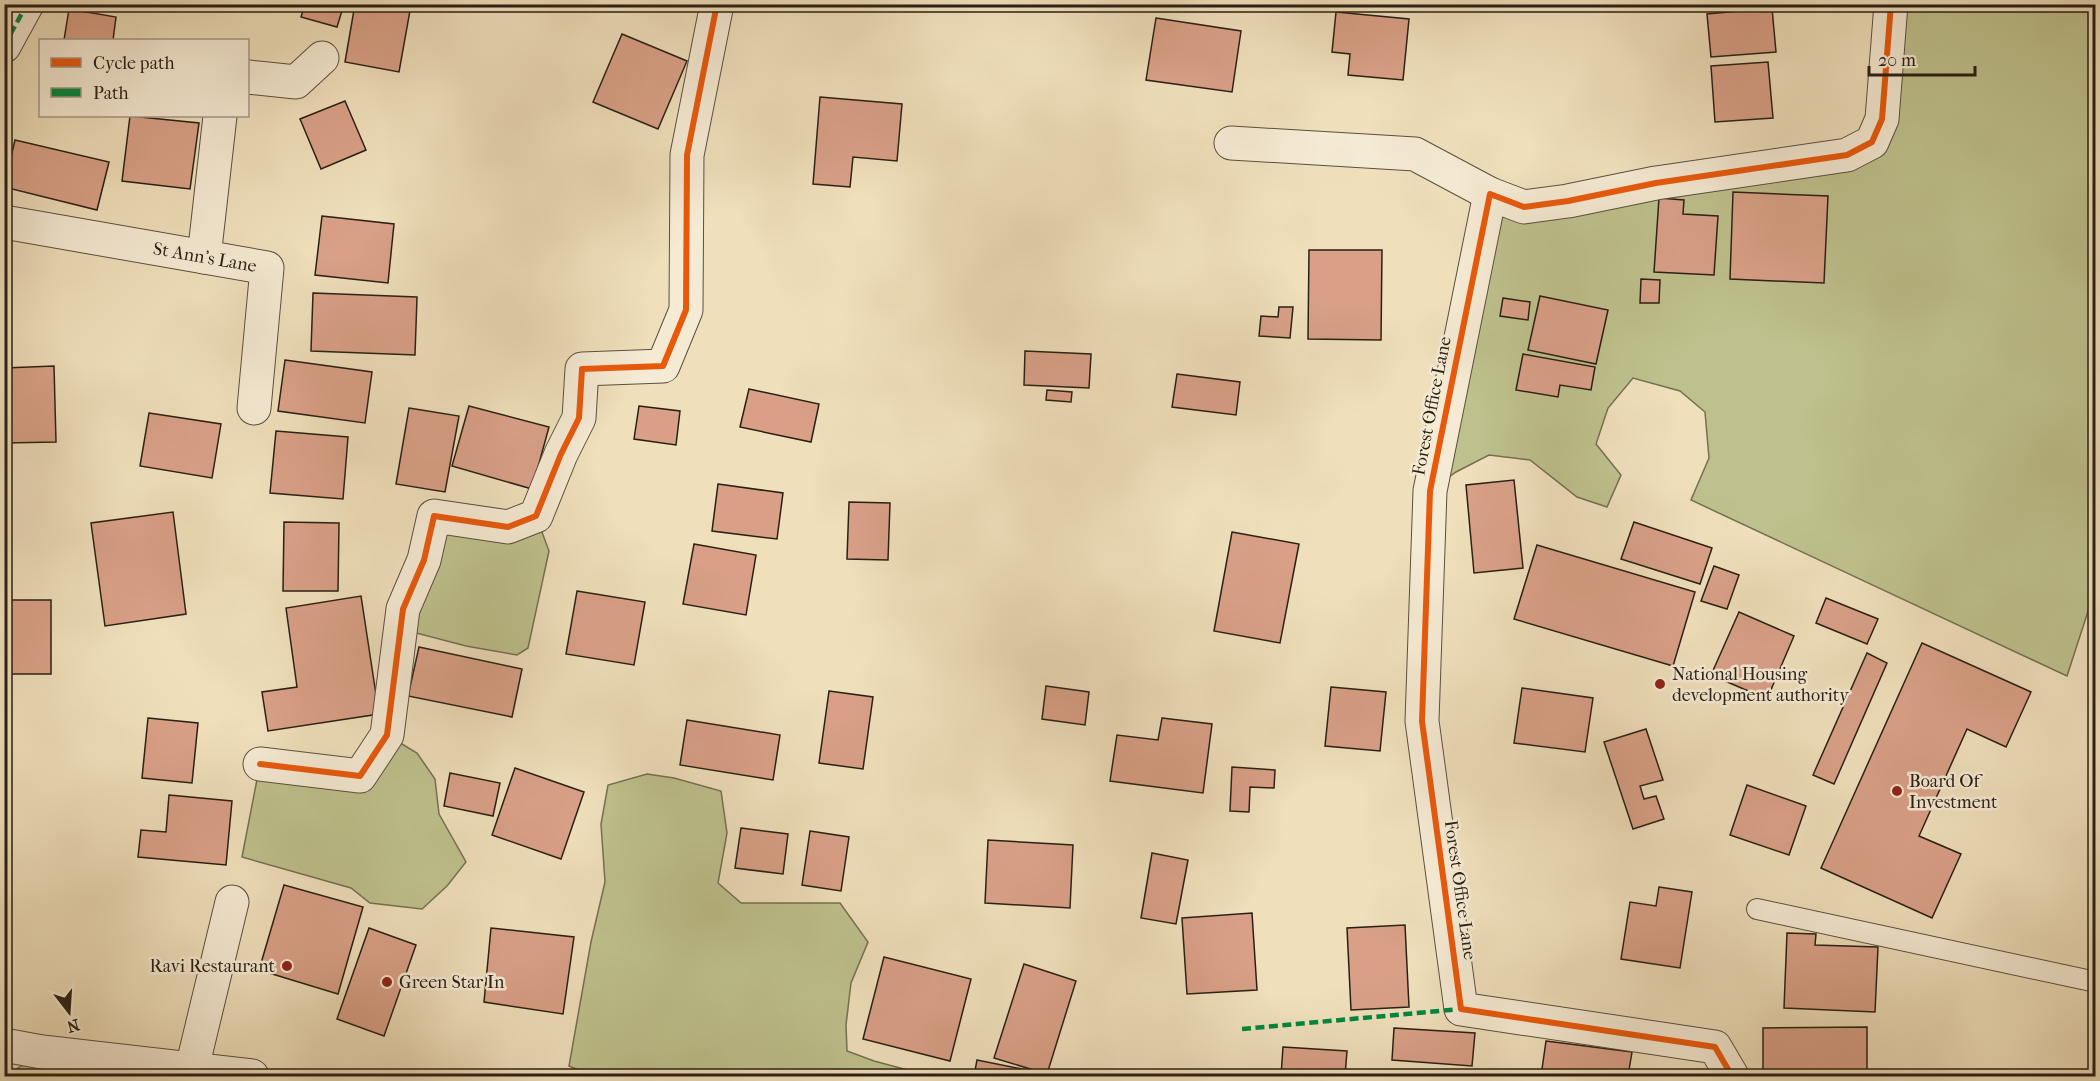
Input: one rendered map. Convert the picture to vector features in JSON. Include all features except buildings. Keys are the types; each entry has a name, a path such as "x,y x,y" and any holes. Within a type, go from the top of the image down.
{"street":[{"path":"4,46 27,4"},
{"path":"260,764 360,777 387,735 403,609 424,560 434,516 508,527 536,516 561,454 579,418 582,369 663,366 686,310 687,155 717,4"},
{"path":"1231,143 1415,154 1490,194 1524,207 1568,201 1656,183 1847,154 1872,142 1882,118 1891,4"},
{"path":"249,77 296,82 322,58"},
{"path":"204,257 220,117"},
{"name":"Forest Office Lane","path":"1490,194 1430,491 1422,721 1461,1008 1715,1047 1732,1077"},
{"name":"St Ann's Lane","path":"4,222 267,268 254,408"},
{"path":"192,1068 232,902"},
{"path":"4,1046 121,1069 192,1068 252,1077"}],"lane":[{"path":"1757,909 2096,982"}],"green space":[{"path":"1891,5 2095,5 2096,594 2093,596 2067,676 1691,500 1709,458 1705,412 1680,391 1633,378 1608,408 1596,444 1621,475 1607,507 1577,497 1530,460 1489,455 1456,472 1430,491 1490,194 1524,207 1872,142"},
{"path":"434,516 536,516 549,551 528,648 517,655 466,646 401,629"},
{"path":"387,735 417,753 435,779 439,814 466,862 447,886 422,909 370,903 351,888 242,857 260,764 360,776"},
{"path":"647,774 674,778 721,791 727,833 718,883 741,903 840,903 868,942 851,983 846,1025 847,1051 930,1076 593,1076 569,1066 591,942 605,882 601,824 608,785"},
{"path":"42,1052 119,1076 5,1076 4,1073 12,1072"}],"marked path":[{"path":"4,46 27,4"},
{"path":"1242,1029 1461,1009"}],"cycle path":[{"path":"260,764 360,776 387,735 403,609 424,560 434,516 508,527 536,516 561,454 579,418 582,369 663,366 686,310 687,155 717,4"},
{"path":"1732,1076 1715,1047 1461,1009 1422,721 1430,491 1490,194 1524,207 1568,201 1656,183 1847,155 1872,142 1882,119 1891,4"}],"place":[{"name":"National Housing development authority","path":"1660,684"},
{"name":"Board Of Investment","path":"1897,791"},
{"name":"Ravi Restaurant","path":"287,966"},
{"name":"Green Star In","path":"387,982"}]}
